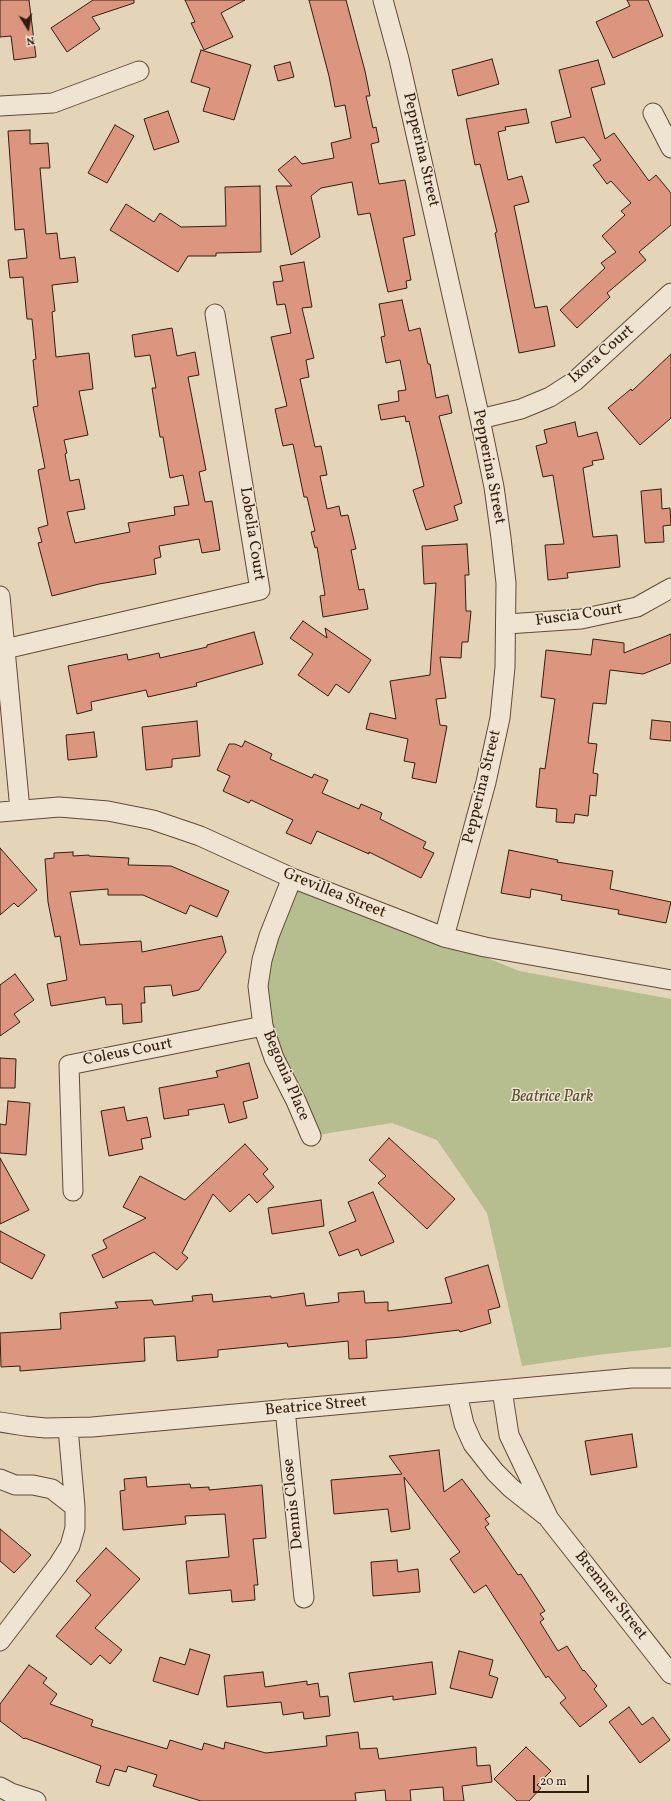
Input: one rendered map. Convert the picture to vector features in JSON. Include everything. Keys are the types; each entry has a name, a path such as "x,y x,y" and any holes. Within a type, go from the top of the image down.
{"street":[{"name":"Pepperina Street","path":"383,0 399,59 480,420 494,487 506,582 507,624 500,718 486,782 444,937"},
{"path":"0,106 54,103 139,71"},
{"path":"653,112 671,148"},
{"name":"Ixora Court","path":"480,420 521,409 550,397 576,381 671,293"},
{"name":"Lobelia Court","path":"5,648 260,590 215,314"},
{"name":"Fuscia Court","path":"507,624 581,619 638,607 671,588"},
{"path":"0,596 20,810"},
{"name":"Grevillea Street","path":"0,812 59,807 108,811 153,820 200,836 292,878 444,937 485,947 671,980"},
{"name":"Begonia Place","path":"292,878 269,936 262,960 258,986 263,1026 274,1058 296,1100 311,1136"},
{"name":"Coleus Court","path":"73,1191 69,1064 263,1026"},
{"name":"Beatrice Street","path":"632,1378 671,1367"},
{"name":"Beatrice Street","path":"0,1422 25,1426 68,1428 285,1410 632,1378 671,1378"},
{"name":"Bremner Street","path":"502,1390 509,1435 550,1518 671,1674"},
{"name":"Bremner Street","path":"457,1394 464,1424 473,1444 495,1472 511,1488 550,1518"},
{"name":"Dennis Close","path":"285,1410 304,1598"},
{"path":"0,1641 58,1565 70,1546 75,1528 75,1507 68,1428"},
{"path":"0,1479 15,1485 33,1485 52,1490 75,1507"},
{"path":"0,1787 11,1793 36,1801"}],"green space":[{"name":"Beatrice Park","path":"285,875 519,971 671,999 671,1347 597,1355 522,1366 487,1213 437,1140 392,1123 311,1136 263,1026 262,960"}],"building":[{"path":"0,0 29,0 36,57 14,60 11,36 0,37"},
{"path":"93,0 134,0 134,3 92,17 100,29 67,52 51,28"},
{"path":"185,0 245,0 221,13 233,37 204,50 191,23 195,22"},
{"path":"309,0 346,0 365,71 370,96 366,96 373,128 376,127 379,142 371,144 379,184 405,180 415,235 403,238 411,280 406,281 407,288 388,292 370,213 358,215 352,182 321,188 311,196 320,237 291,255 276,186 292,186 278,170 295,156 302,164 334,158 331,143 351,138 345,105 335,107 329,76"},
{"path":"627,0 648,0 663,36 613,58 596,22 630,6"},
{"path":"201,50 251,65 234,120 203,111 210,88 191,82"},
{"path":"492,59 499,84 458,96 452,70"},
{"path":"598,60 605,84 591,88 605,139 614,133 649,181 656,175 671,193 671,225 639,252 646,260 607,293 610,297 577,328 560,310 605,268 601,263 616,252 602,236 625,215 621,211 631,203 611,181 607,184 593,165 601,160 584,137 556,143 551,122 571,117 559,70"},
{"path":"290,62 294,77 278,81 274,66"},
{"path":"526,109 529,123 505,127 506,130 498,132 508,180 522,176 529,202 514,206 535,308 547,306 555,346 519,353 495,233 497,232 480,164 475,165 466,119"},
{"path":"168,111 179,142 154,150 144,119"},
{"path":"115,125 134,136 107,183 88,173"},
{"path":"30,130 30,144 48,143 50,168 40,168 46,234 57,233 60,259 75,257 78,282 52,285 55,311 52,312 56,357 89,353 93,389 79,391 88,435 64,440 70,481 79,479 85,509 67,512 75,543 130,532 128,523 175,515 174,507 189,505 183,475 170,478 163,437 160,437 152,388 156,388 150,355 135,357 132,335 172,328 177,356 195,352 199,375 188,377 206,470 199,472 205,502 212,501 220,550 202,553 199,539 159,546 161,557 154,559 156,574 99,584 52,596 38,543 42,542 38,528 48,525 38,470 45,468 33,407 38,406 33,360 36,359 32,319 27,319 23,277 10,278 8,260 27,258 24,229 15,230 8,131"},
{"path":"260,186 261,252 216,253 216,256 188,256 178,272 110,230 126,204 154,222 160,213 181,227 226,226 225,187"},
{"path":"304,262 312,307 302,308 314,358 306,360 309,377 300,379 315,447 321,446 327,475 320,476 327,509 339,506 341,516 348,515 356,549 351,550 359,590 364,589 368,609 323,617 320,596 325,595 317,547 315,548 311,532 315,531 307,497 304,497 293,444 283,446 275,409 287,406 271,337 291,333 285,304 277,305 273,282 283,281 280,266"},
{"path":"402,300 409,331 420,328 428,364 430,364 436,398 448,395 452,413 439,416 462,503 454,506 458,520 426,530 413,490 424,486 409,421 406,422 405,416 381,420 378,405 399,401 398,391 406,390 400,360 386,363 381,337 385,336 379,304"},
{"path":"671,354 671,418 640,445 608,408 631,389 632,391"},
{"path":"575,422 578,437 597,432 604,459 592,461 593,465 583,468 593,537 617,535 620,567 567,573 568,578 548,580 545,545 564,544 553,475 543,477 536,446 547,443 544,430"},
{"path":"661,489 662,509 670,508 671,525 663,526 664,542 645,543 641,491"},
{"path":"467,544 469,575 465,575 466,611 471,611 468,642 462,642 461,658 440,657 446,698 436,699 440,725 447,726 436,783 412,778 415,763 404,761 408,739 366,729 370,713 396,719 390,681 430,675 436,583 424,584 422,546"},
{"path":"303,621 327,638 325,628 371,660 349,693 336,684 328,696 298,675 313,654 290,638"},
{"path":"254,632 263,664 196,683 197,686 148,697 146,690 91,702 92,710 77,714 68,666 127,654 128,660 159,653 160,658 207,647 207,645"},
{"path":"671,634 671,663 643,674 610,670 606,704 593,703 588,743 597,744 593,773 598,774 596,796 590,795 588,816 575,814 574,823 556,822 557,809 536,807 540,768 545,769 555,699 541,697 546,650 591,655 593,639 624,643 624,653"},
{"path":"652,720 671,722 671,741 650,739"},
{"path":"197,721 200,756 172,759 172,767 146,770 142,727"},
{"path":"94,732 97,757 68,760 66,735"},
{"path":"245,741 272,754 270,759 312,778 314,774 328,780 322,793 359,809 361,804 382,813 380,819 426,842 423,848 434,853 421,878 369,852 369,854 317,831 311,844 286,833 293,820 251,800 249,803 223,791 230,776 217,770 229,744 235,744 242,747"},
{"path":"0,848 37,890 18,907 14,903 0,915"},
{"path":"509,850 558,860 557,862 613,871 610,889 671,902 666,923 618,914 619,910 561,900 562,895 531,889 530,898 501,893"},
{"path":"73,852 73,856 89,855 129,858 128,865 171,866 229,891 217,917 190,905 186,914 143,895 108,895 108,889 70,892 80,945 141,941 142,952 222,936 226,952 199,990 173,996 171,985 144,987 145,1003 141,1003 142,1022 123,1024 122,1004 106,1005 105,997 51,1006 47,984 67,980 60,936 55,937 48,902 45,859 54,858 54,853"},
{"path":"15,974 34,1000 14,1014 20,1022 0,1036 0,985"},
{"path":"0,1058 16,1059 15,1088 0,1088"},
{"path":"249,1063 258,1098 243,1102 247,1118 229,1123 224,1104 188,1110 189,1115 164,1119 159,1088 218,1077 216,1071"},
{"path":"8,1101 30,1103 26,1155 0,1153 0,1124 6,1125"},
{"path":"124,1107 127,1121 147,1117 151,1137 141,1139 143,1149 109,1156 101,1111"},
{"path":"389,1138 455,1199 427,1229 378,1183 386,1176 369,1160"},
{"path":"245,1144 268,1169 263,1174 274,1187 257,1203 249,1194 230,1212 213,1194 182,1253 188,1258 177,1270 154,1252 103,1278 92,1255 107,1248 103,1240 146,1218 123,1207 140,1176 185,1200"},
{"path":"0,1158 29,1210 0,1224"},
{"path":"373,1192 394,1242 361,1256 358,1249 339,1256 329,1232 356,1221 348,1202"},
{"path":"321,1200 324,1226 272,1234 268,1208"},
{"path":"0,1231 45,1255 32,1279 0,1262"},
{"path":"488,1265 500,1307 488,1310 491,1323 460,1332 459,1330 366,1340 367,1358 349,1359 348,1341 288,1347 287,1343 218,1350 218,1357 177,1361 175,1336 144,1338 145,1361 20,1371 20,1366 1,1367 0,1333 61,1329 60,1313 118,1308 115,1302 152,1300 154,1305 193,1301 192,1296 212,1294 213,1302 271,1296 271,1298 304,1293 306,1306 339,1302 338,1293 364,1291 365,1303 388,1302 388,1311 452,1303 445,1278"},
{"path":"632,1434 637,1467 591,1475 585,1441"},
{"path":"439,1450 444,1492 462,1479 490,1516 485,1519 489,1524 485,1527 518,1575 521,1574 545,1611 540,1614 544,1619 540,1622 558,1651 567,1646 583,1671 584,1670 597,1686 594,1689 607,1706 580,1727 560,1703 566,1698 548,1676 546,1678 486,1585 474,1593 450,1559 460,1552 404,1477 410,1529 391,1532 388,1509 334,1514 331,1480 402,1474 389,1456"},
{"path":"146,1477 147,1487 190,1484 191,1488 209,1487 209,1490 262,1485 266,1538 253,1539 258,1585 254,1585 255,1600 232,1602 231,1590 189,1594 186,1561 229,1557 225,1514 185,1516 186,1524 123,1530 120,1491 125,1490 124,1479"},
{"path":"0,1529 31,1555 14,1573 0,1561"},
{"path":"106,1548 140,1579 95,1628 122,1650 110,1664 100,1655 91,1665 56,1636 91,1595 76,1581"},
{"path":"397,1560 398,1572 418,1569 420,1592 373,1596 371,1562"},
{"path":"190,1649 210,1655 198,1695 153,1681 160,1657 185,1665"},
{"path":"459,1651 493,1660 489,1675 498,1678 492,1698 450,1688"},
{"path":"432,1662 436,1694 393,1700 393,1696 354,1702 349,1673"},
{"path":"29,1665 47,1678 43,1683 57,1694 50,1704 93,1720 91,1726 167,1749 170,1740 202,1750 204,1743 224,1749 225,1742 266,1753 327,1746 326,1736 358,1732 360,1749 377,1748 379,1759 476,1747 477,1766 490,1765 492,1782 462,1786 464,1801 444,1801 443,1787 410,1790 411,1801 386,1801 385,1790 355,1793 356,1801 201,1801 153,1786 157,1775 128,1766 126,1772 115,1769 109,1786 96,1782 101,1766 25,1738 24,1739 0,1721 0,1704"},
{"path":"263,1672 265,1687 307,1681 307,1685 318,1683 320,1697 328,1696 330,1716 304,1719 303,1712 283,1715 281,1702 227,1707 224,1676"},
{"path":"629,1707 642,1725 653,1717 670,1740 640,1763 609,1722"},
{"path":"526,1747 551,1771 537,1785 541,1788 529,1801 517,1801 494,1779"}]}
